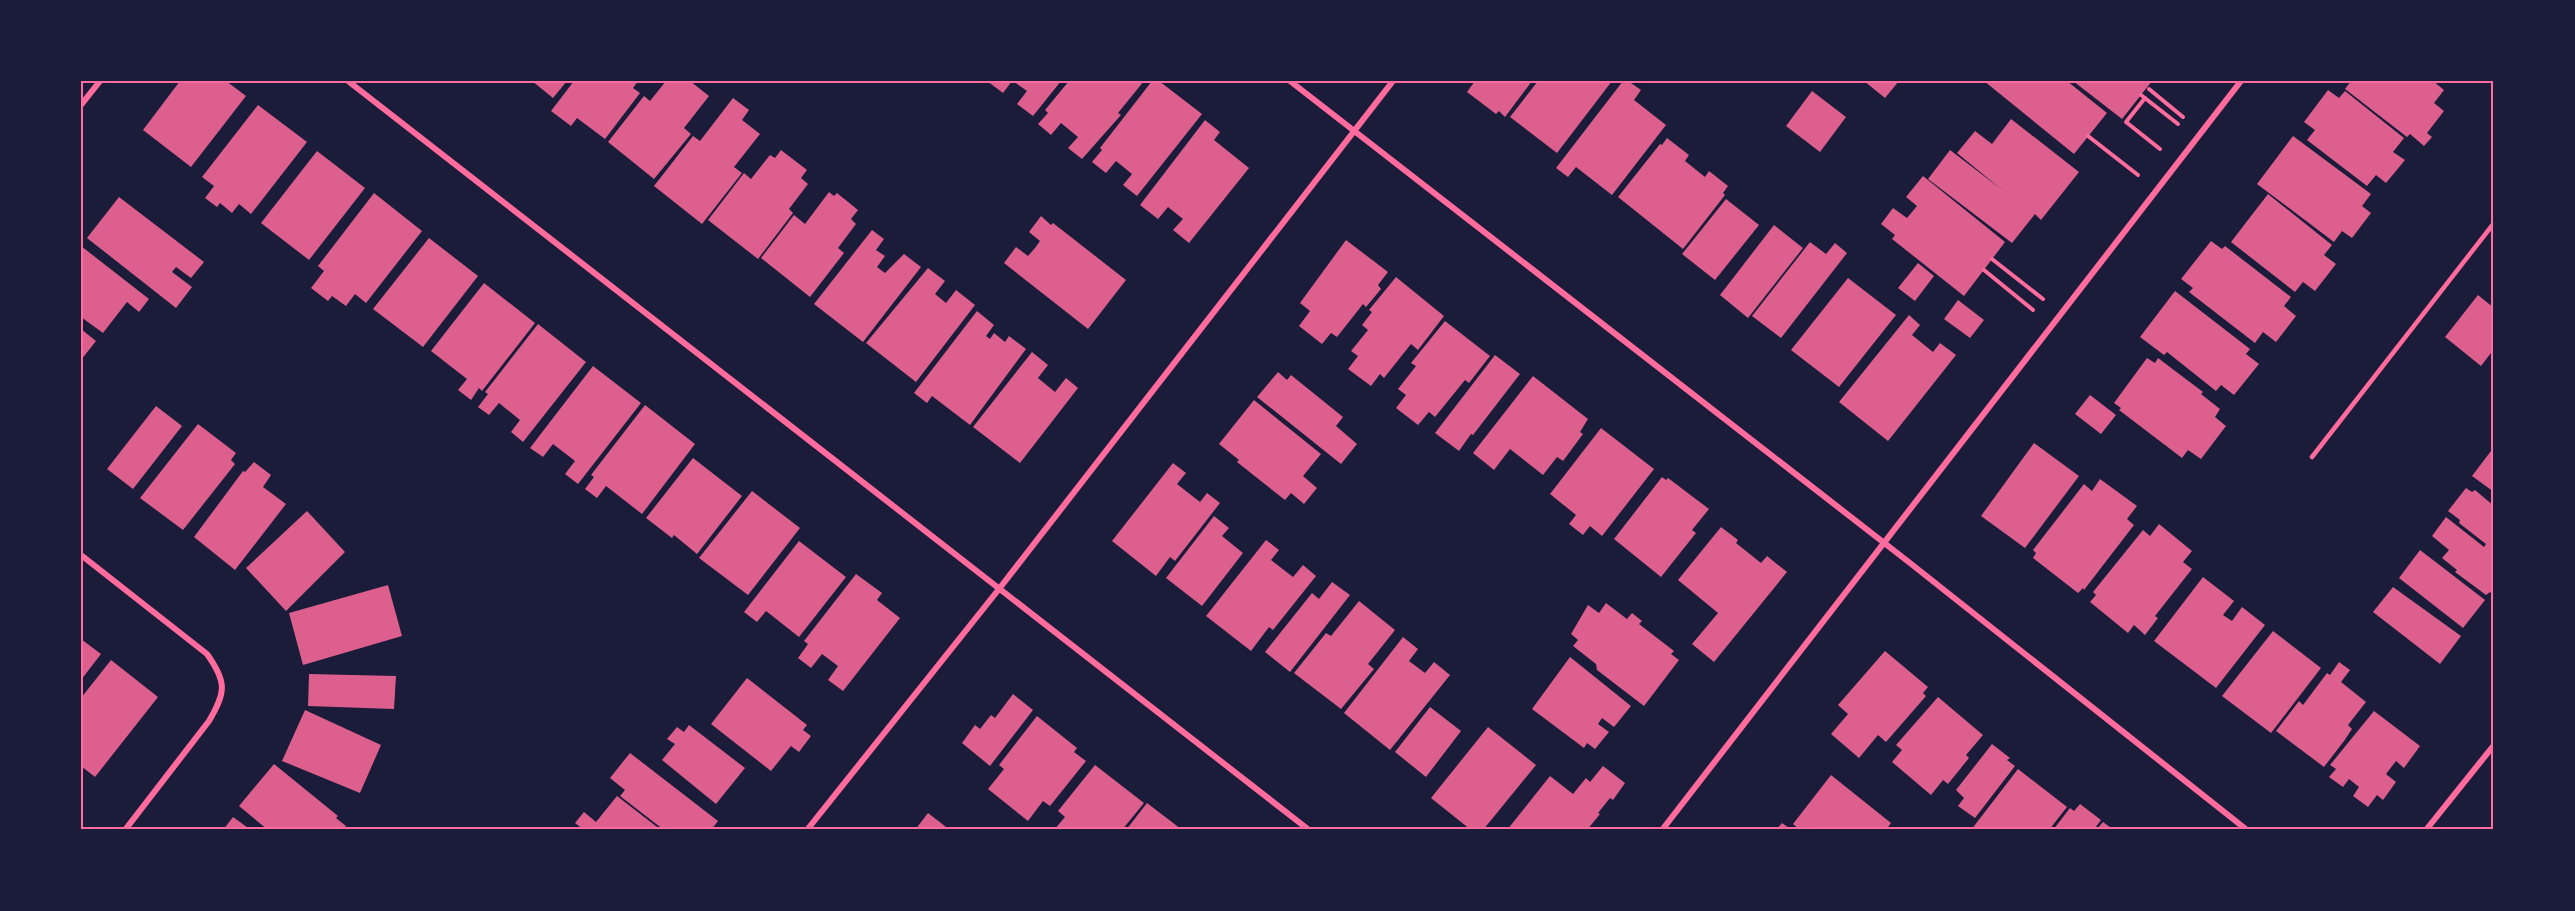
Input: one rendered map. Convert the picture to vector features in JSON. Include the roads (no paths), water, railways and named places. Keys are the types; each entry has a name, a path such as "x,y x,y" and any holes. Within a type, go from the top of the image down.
{"street":[{"path":"81,105 100,81"},
{"path":"348,81 1309,830"},
{"path":"1290,81 2247,830"},
{"path":"807,830 999,589 1393,81"},
{"path":"1662,830 2241,81"},
{"path":"81,555 207,654 220,673 222,687 218,705 209,721 125,830"},
{"path":"2426,830 2494,745"}],"lane":[{"path":"2312,458 2494,223"}]}
